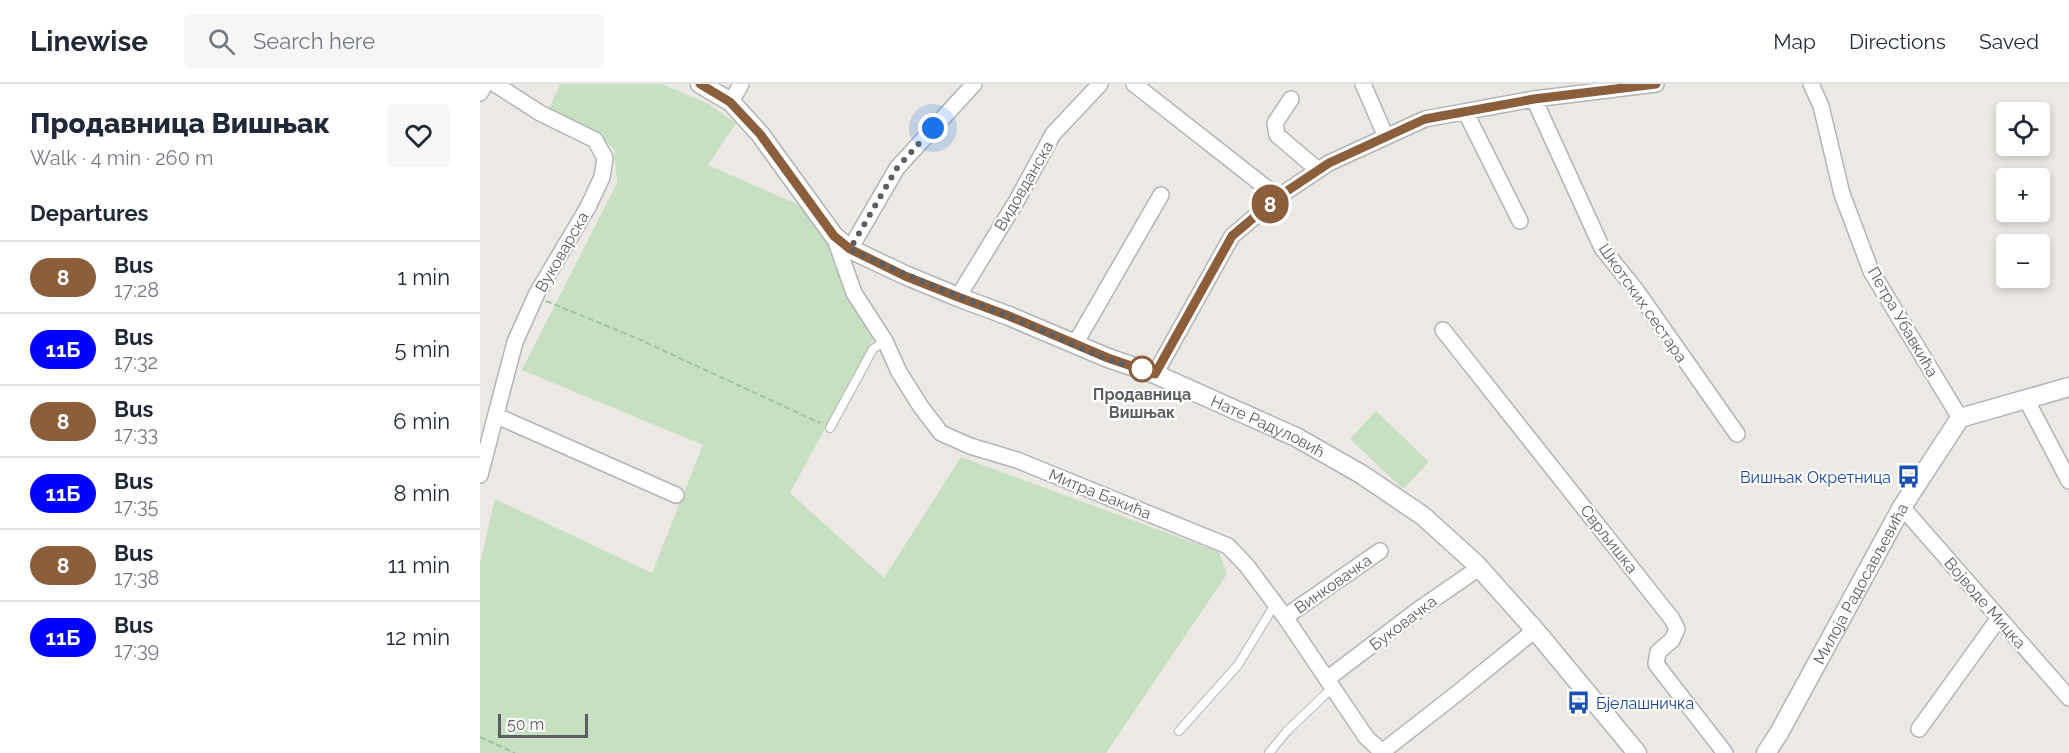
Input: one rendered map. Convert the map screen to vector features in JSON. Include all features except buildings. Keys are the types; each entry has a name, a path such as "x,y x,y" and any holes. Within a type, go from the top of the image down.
{"street":[{"path":"480,93 485,84"},
{"name":"Вуковарска","path":"480,475 515,342 535,297 588,207 602,177 605,158 595,140 540,113 495,84"},
{"name":"Нате Радуловић","path":"700,84 730,102 760,134 834,236 850,249 905,276 1108,358 1155,374 1296,438 1361,474 1423,516 1479,568 1535,630 1637,753"},
{"path":"730,102 741,84"},
{"path":"850,249 897,168 974,84"},
{"name":"Видовданска","path":"958,297 1016,202 1053,134 1100,84"},
{"path":"1134,84 1278,197"},
{"path":"1363,84 1386,137"},
{"path":"1155,374 1232,236 1278,197 1329,163 1425,119 1534,99 1656,84"},
{"name":"Петра Убавкића","path":"1811,84 1821,106 1842,194 1871,271 1960,418"},
{"path":"1291,99 1275,123 1277,135 1318,170"},
{"name":"Шкотских сестара","path":"1534,99 1602,248 1636,290 1737,434"},
{"path":"1466,113 1520,222"},
{"path":"1075,344 1161,195"},
{"name":"Митра Бакића","path":"834,236 854,293 885,341 899,372 941,433 970,446 1017,460 1228,546 1247,566 1285,616 1366,736 1382,752"},
{"name":"Сврљишка","path":"1443,330 1672,620 1677,629 1672,640 1658,652 1656,664 1725,753"},
{"path":"1960,418 2069,387"},
{"path":"2026,399 2069,481"},
{"path":"496,416 676,495"},
{"name":"Милоја Радосављевића","path":"1766,753 1902,507 1960,418"},
{"name":"Војводе Мицка","path":"1902,507 2069,698"},
{"name":"Винковачка","path":"1285,616 1380,551"},
{"name":"Буковачка","path":"1330,683 1418,610 1479,568"},
{"path":"1919,729 1999,618"},
{"path":"1382,752 1535,630"}],"lane":[{"path":"830,428 873,349 885,341"},
{"path":"1179,732 1238,665 1275,603"},
{"path":"1269,753 1330,683"}],"path":[{"path":"535,297 634,337 830,428"},
{"path":"480,737 515,753"}],"green space":[{"path":"560,84 662,84 707,103 736,123 708,165 797,204 816,221 873,340 790,493 884,578 961,457 1219,552 1227,574 1106,753 480,753 480,563 495,499 652,573 703,445 522,370 617,183 614,149 588,127 549,109"},
{"path":"1376,411 1429,462 1403,489 1350,439"}],"bus line":[{"name":"8","path":"700,84 723,96 760,134 834,236 850,249 905,276 1009,316 1108,358 1155,374 1232,236 1278,197 1329,163 1425,119 1534,99 1656,84"}],"place":[{"name":"Продавница Вишњак","path":"1142,369"},
{"name":"Вишњак Окретница","path":"1909,477"},
{"name":"Бјелашничка","path":"1578,703"}],"route":[{"path":"933,128 897,168 850,249 905,276 1009,316 1108,358 1142,369"}]}
